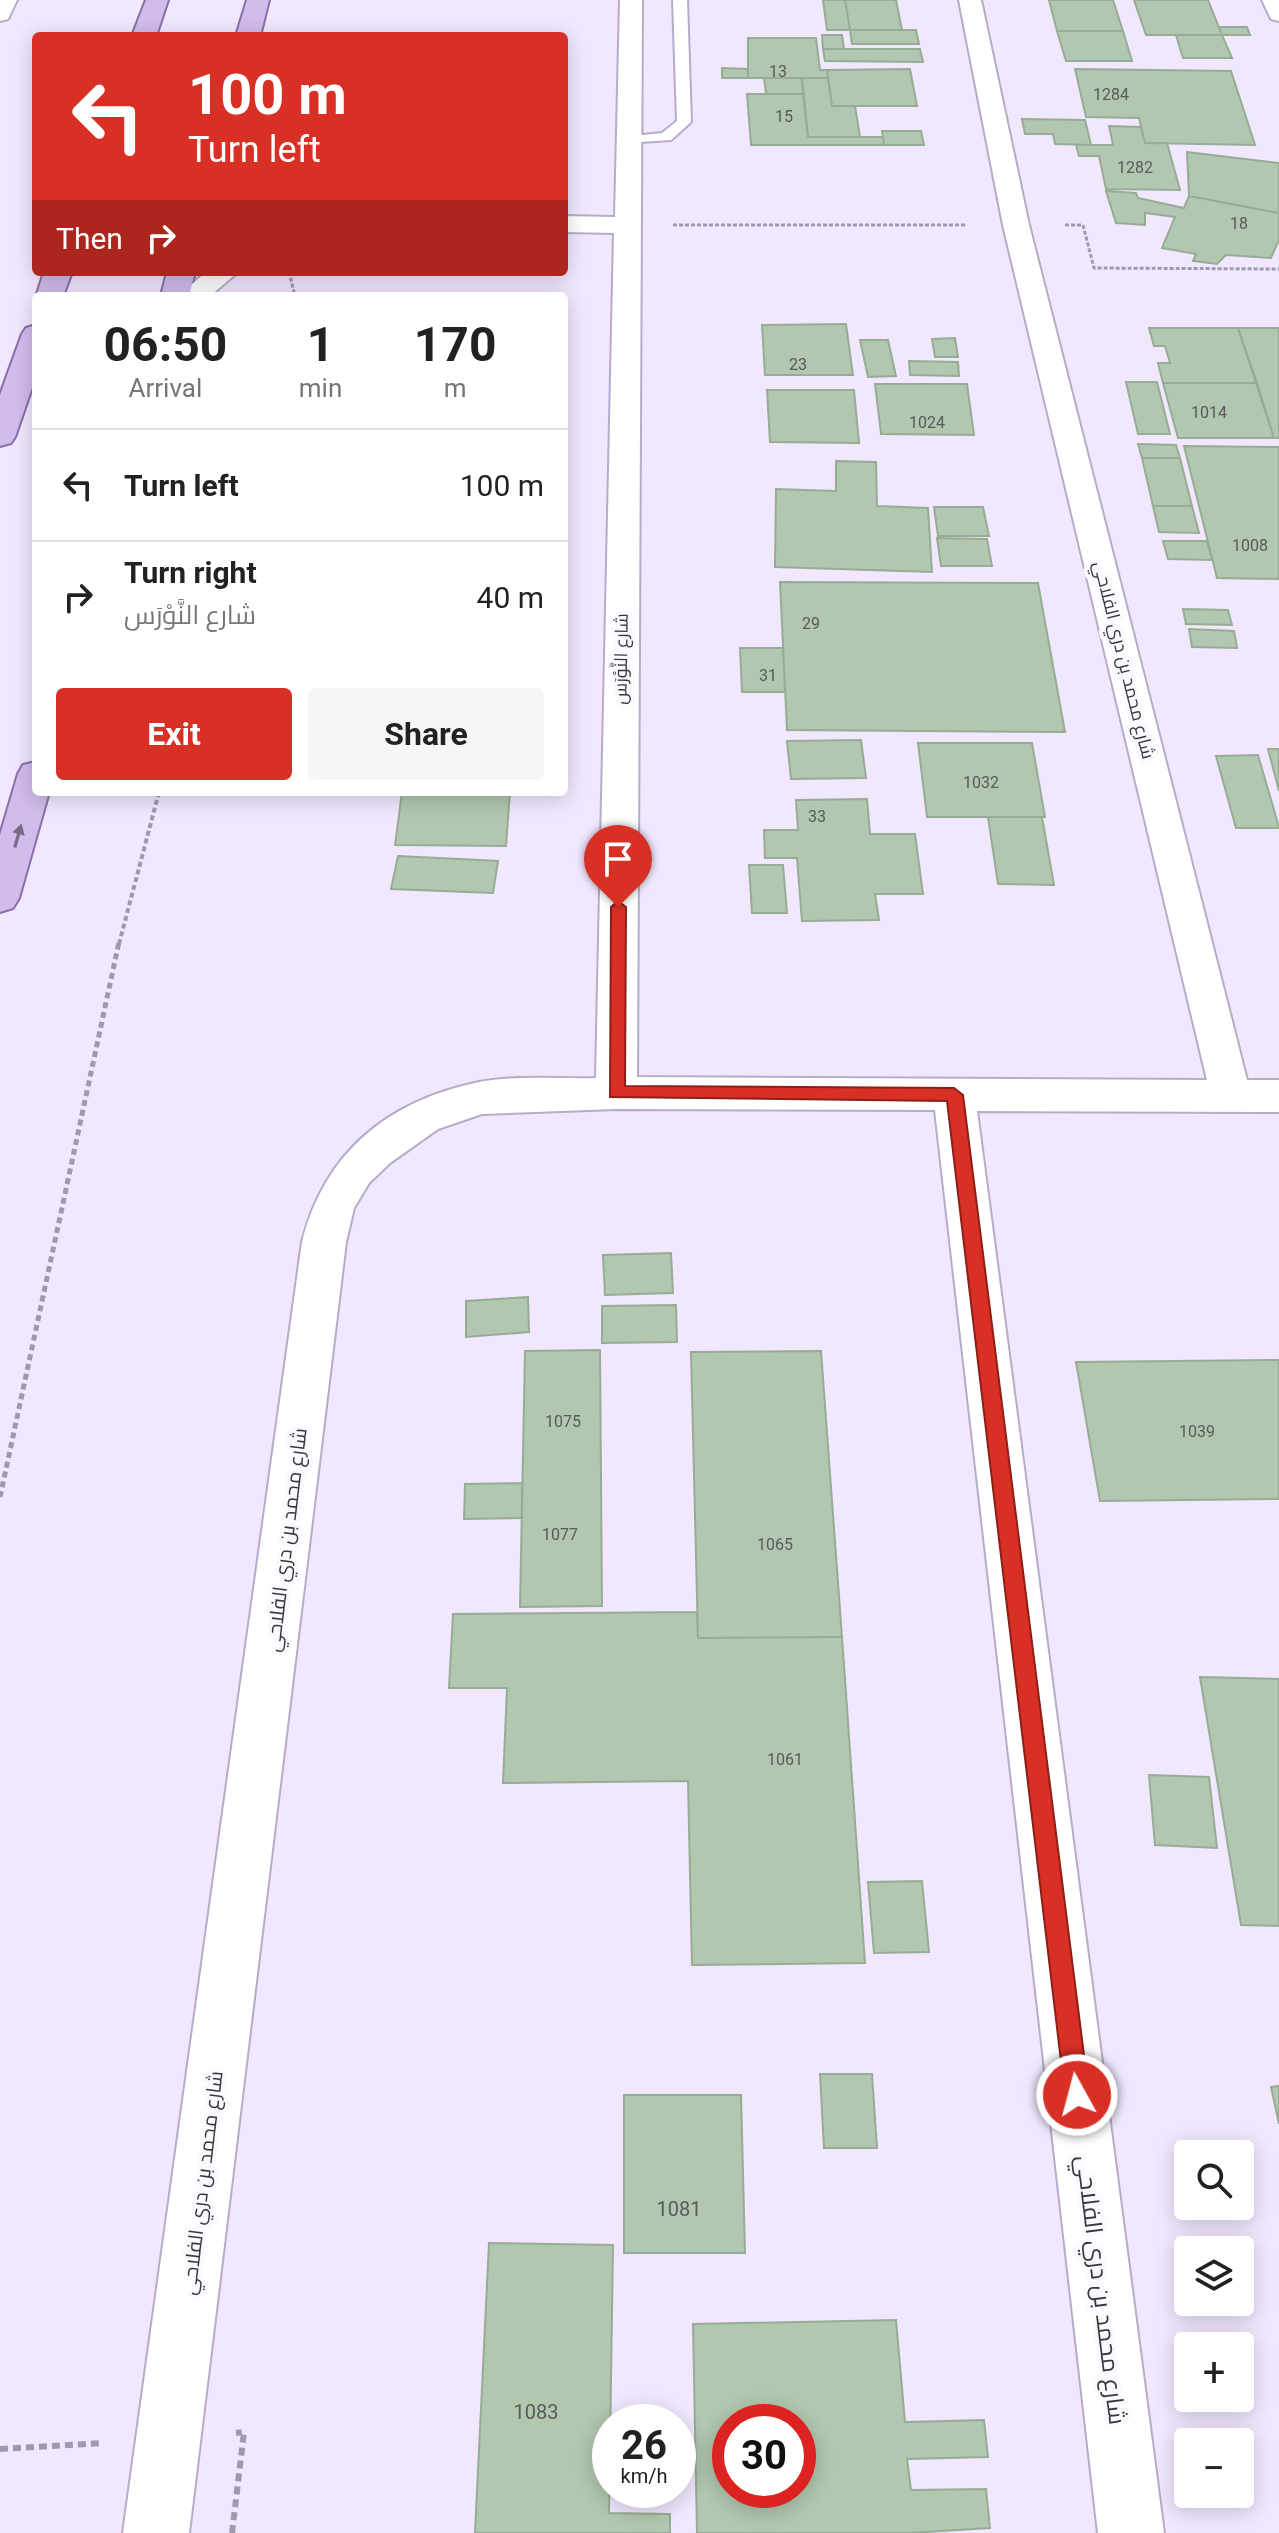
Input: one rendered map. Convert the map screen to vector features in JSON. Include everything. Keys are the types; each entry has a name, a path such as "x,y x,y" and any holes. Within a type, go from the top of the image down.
{"main road":[{"path":"145,32 157,0"},
{"path":"249,32 258,0"},
{"path":"0,437 32,345"},
{"path":"0,898 32,788"}],"street":[{"path":"0,14 6,0"},
{"name":"شارع النَّوْرَس","path":"616,1093 631,0"},
{"name":"شارع محمد بن دري الفلاحي","path":"970,0 1016,225 1231,1096"},
{"path":"1273,0 1279,14"},
{"path":"568,224 627,225"},
{"path":"197,292 219,276"},
{"name":"شارع محمد بن دري الفلاحي","path":"156,2533 324,1242 333,1205 354,1171 397,1133 452,1106 480,1098 616,1093 1279,1096"},
{"name":"شارع محمد بن دري الفلاحي","path":"954,1095 1131,2533"}],"lane":[{"path":"629,140 666,137 684,122 680,0"}],"path":[{"path":"627,225 1083,225 1094,268 1279,269"},
{"path":"0,1497 125,915 158,796"}],"building":[{"path":"823,0 845,0 850,30 827,30"},
{"path":"845,0 896,0 902,30 850,30"},
{"path":"1049,0 1113,0 1123,31 1057,31"},
{"path":"1134,0 1208,0 1222,35 1146,35"},
{"path":"1219,27 1247,27 1250,35 1222,35"},
{"path":"850,30 916,30 919,44 852,44"},
{"path":"1057,31 1123,31 1132,61 1066,61"},
{"path":"822,35 842,35 844,49 823,49"},
{"path":"1176,35 1222,35 1232,58 1183,58"},
{"path":"748,38 816,38 820,70 827,70 828,78 748,78"},
{"path":"823,49 920,49 923,62 825,61"},
{"path":"722,68 748,69 748,78 722,78"},
{"path":"910,69 917,106 832,106 827,70"},
{"path":"1075,69 1231,71 1255,145 1145,143 1139,118 1086,117"},
{"path":"764,78 802,78 803,94 766,94"},
{"path":"802,78 828,78 832,106 855,106 860,137 808,137"},
{"path":"747,94 803,94 808,137 883,137 884,145 751,145"},
{"path":"1022,119 1085,120 1091,145 1055,144 1053,134 1025,134"},
{"path":"1109,126 1141,127 1145,143 1167,143 1180,190 1106,189 1099,156 1079,156 1076,145 1113,145"},
{"path":"882,131 921,131 924,145 884,145"},
{"path":"1187,152 1279,163 1279,213 1189,196"},
{"path":"1106,191 1136,193 1138,198 1184,208 1189,196 1279,213 1279,240 1271,258 1226,255 1217,264 1193,261 1196,254 1162,248 1175,217 1145,213 1145,225 1116,223"},
{"path":"846,324 853,375 765,375 762,325"},
{"path":"1149,328 1238,328 1257,383 1163,383 1158,363 1170,363 1165,346 1154,346"},
{"path":"1238,328 1279,328 1279,438 1274,438"},
{"path":"955,338 958,357 935,357 932,339"},
{"path":"860,340 888,340 896,376 868,377"},
{"path":"909,361 958,362 959,376 910,375"},
{"path":"1126,382 1157,382 1170,434 1138,434"},
{"path":"1163,383 1257,383 1274,438 1178,438"},
{"path":"875,384 967,384 974,435 881,434"},
{"path":"767,390 854,390 859,443 770,442"},
{"path":"1138,444 1176,445 1180,458 1142,458"},
{"path":"1184,446 1279,447 1279,579 1217,578"},
{"path":"1142,458 1180,458 1192,506 1153,506"},
{"path":"836,461 876,462 877,506 928,508 932,572 775,567 776,489 836,491"},
{"path":"1153,506 1192,506 1199,533 1159,532"},
{"path":"934,507 983,507 989,536 938,536"},
{"path":"937,538 987,539 992,566 941,566"},
{"path":"1163,541 1207,541 1212,560 1168,559"},
{"path":"780,582 1038,583 1065,732 787,730"},
{"path":"1183,609 1228,610 1232,625 1186,624"},
{"path":"1189,629 1234,631 1237,648 1192,647"},
{"path":"740,648 783,648 785,692 742,692"},
{"path":"861,740 866,778 791,779 787,741"},
{"path":"918,743 1032,743 1045,817 927,817"},
{"path":"1268,749 1279,749 1279,791"},
{"path":"1258,755 1279,828 1236,828 1216,756"},
{"path":"401,796 510,796 506,846 395,845"},
{"path":"867,799 870,834 915,834 923,894 875,894 879,920 802,921 797,858 765,858 764,830 798,830 796,800"},
{"path":"988,817 1042,817 1054,885 998,884"},
{"path":"398,856 498,861 493,893 391,889"},
{"path":"749,865 783,865 787,913 752,913"},
{"path":"671,1253 673,1293 605,1295 603,1255"},
{"path":"528,1297 529,1332 466,1337 466,1301"},
{"path":"676,1305 677,1342 602,1343 602,1306"},
{"path":"600,1350 602,1606 520,1607 525,1351"},
{"path":"821,1351 842,1637 698,1638 691,1352"},
{"path":"1279,1360 1279,1499 1100,1501 1076,1362"},
{"path":"522,1483 522,1518 464,1519 465,1484"},
{"path":"697,1612 698,1638 842,1637 865,1963 692,1965 688,1781 503,1783 507,1688 449,1688 453,1614"},
{"path":"1200,1677 1279,1679 1279,1926 1241,1925"},
{"path":"1149,1775 1209,1777 1217,1848 1155,1845"},
{"path":"922,1881 929,1952 874,1953 868,1882"},
{"path":"820,2074 872,2074 877,2148 824,2148"},
{"path":"1279,2086 1279,2124 1271,2087"},
{"path":"624,2095 741,2095 745,2253 624,2253"},
{"path":"489,2243 613,2245 611,2404 592,2404 592,2508 609,2508 609,2513 670,2514 670,2533 475,2533"},
{"path":"896,2320 905,2422 984,2420 988,2457 907,2459 911,2490 986,2489 990,2528 910,2533 697,2533 693,2324"}],"route":[{"path":"618,907 616,1093 954,1095 1077,2095"}]}
